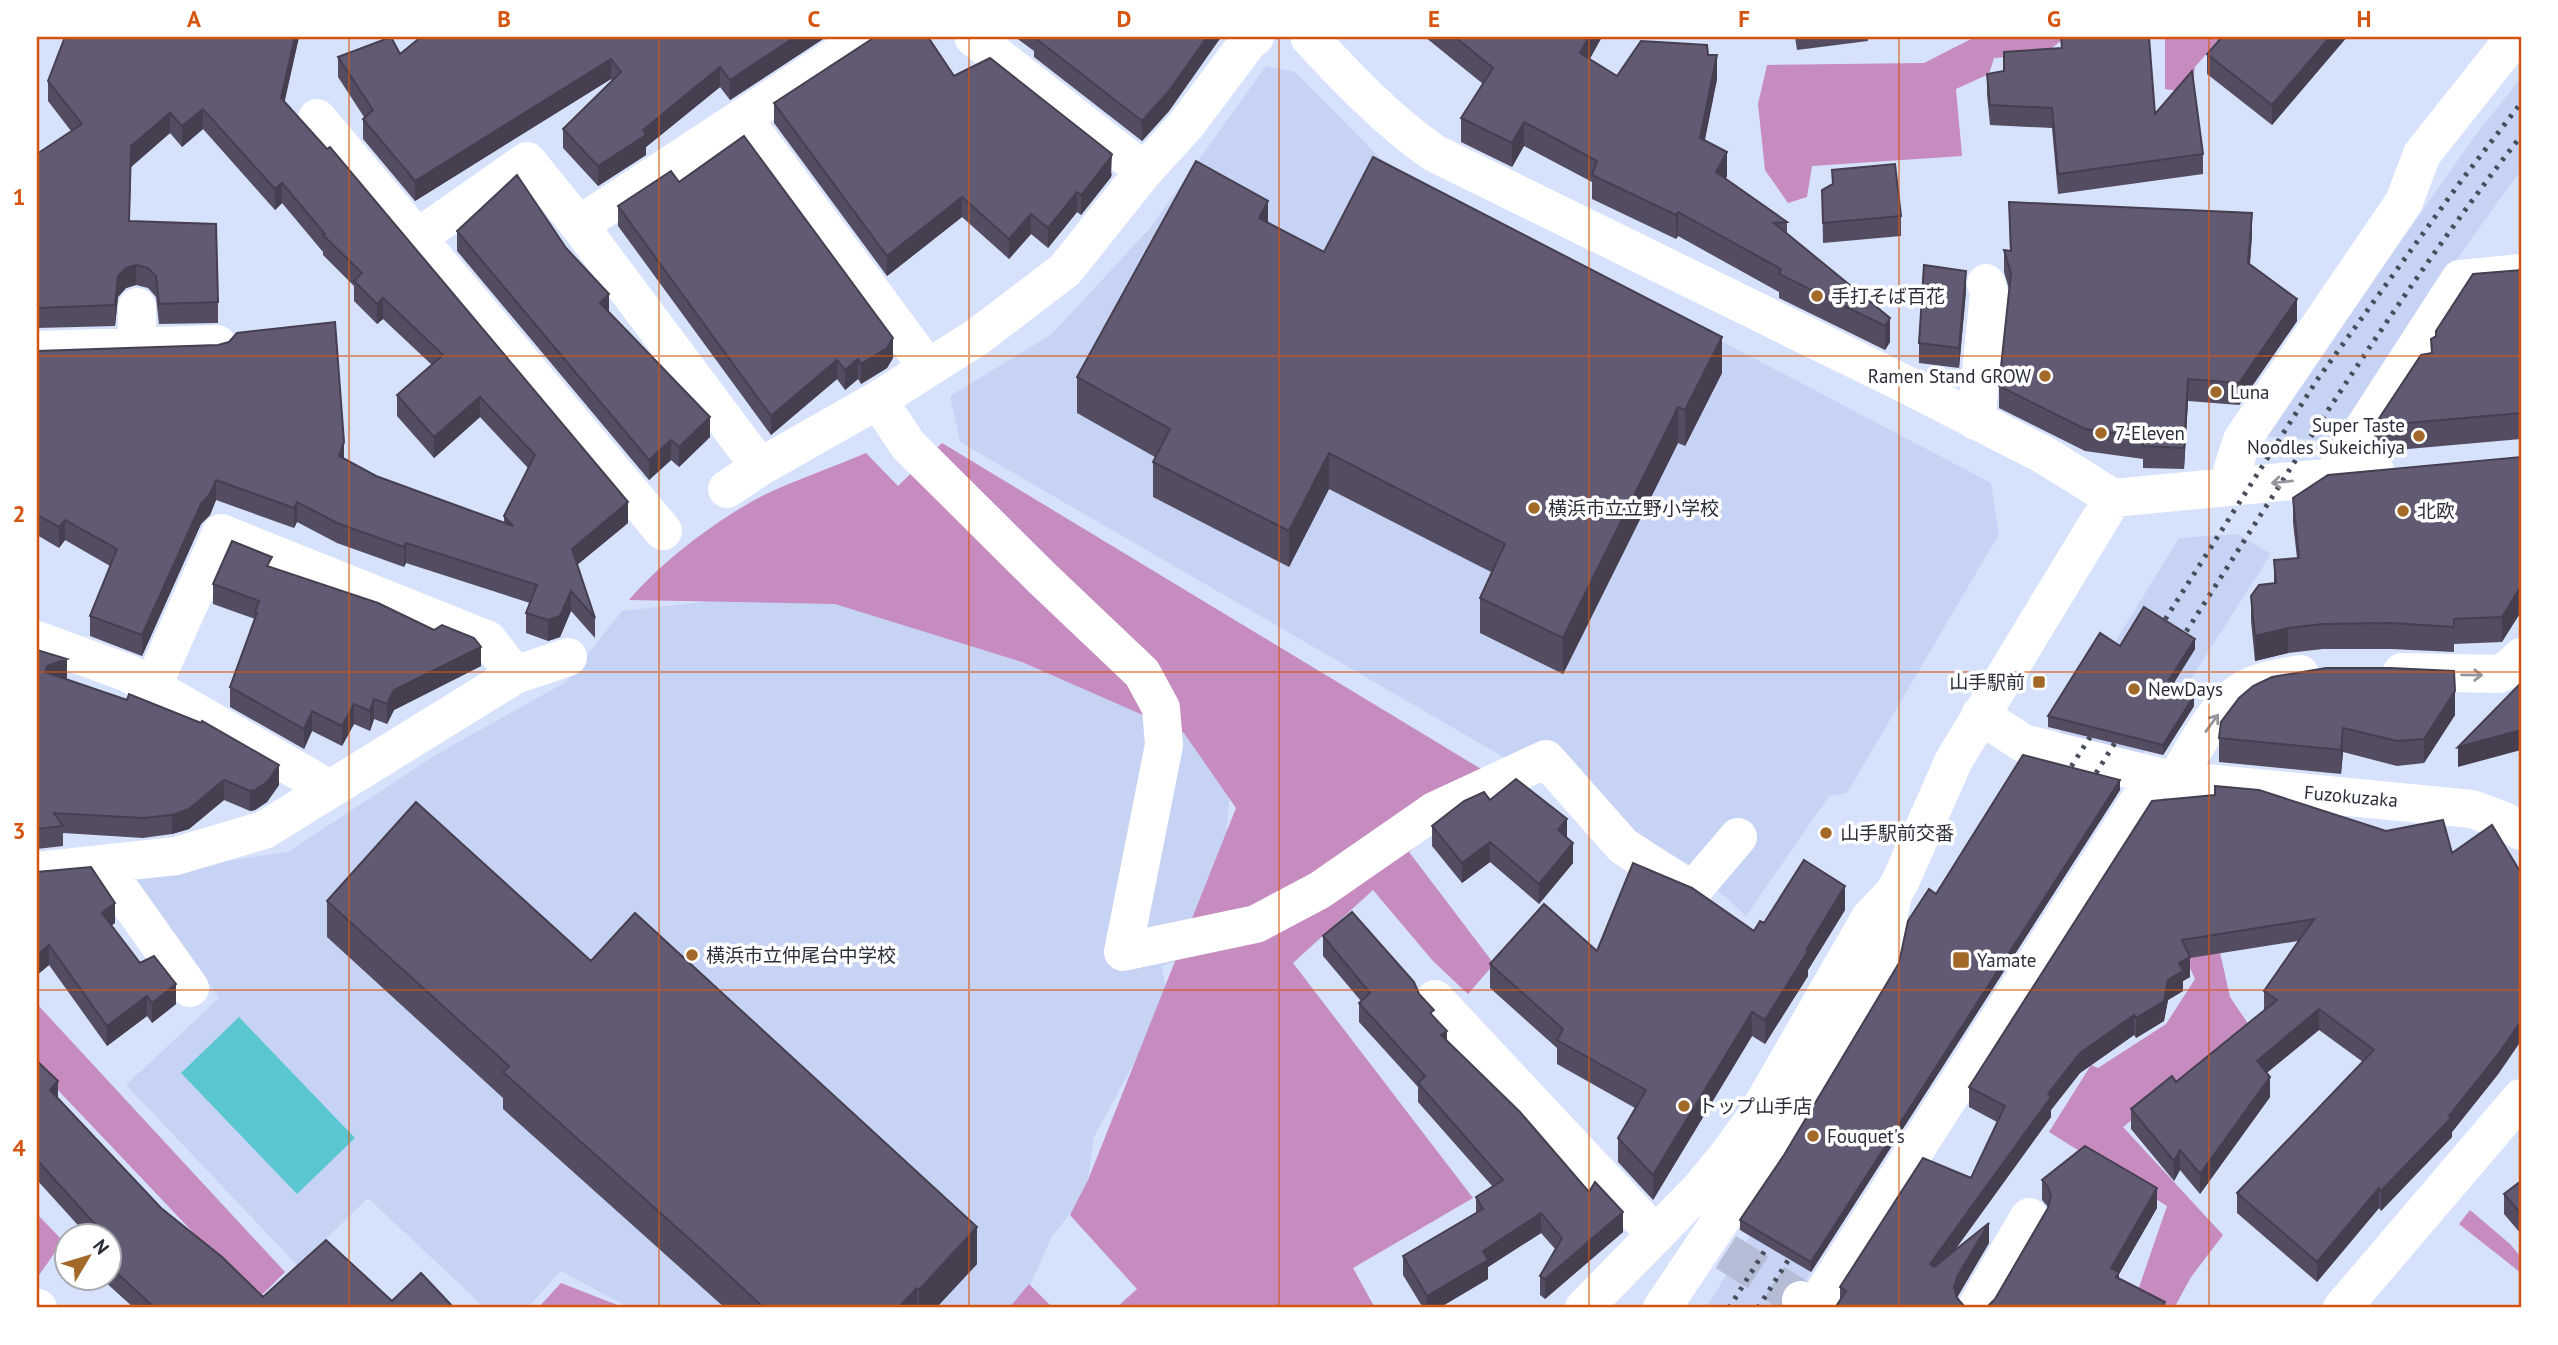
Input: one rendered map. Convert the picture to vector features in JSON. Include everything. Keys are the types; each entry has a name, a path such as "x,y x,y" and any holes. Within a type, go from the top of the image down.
{"street":[{"path":"579,225 865,37"},
{"path":"973,37 1143,171"},
{"path":"727,489 760,467 878,400 977,337 1065,270 1143,171 1186,125 1249,41 1255,37"},
{"path":"1309,37 1355,87 1410,136 1434,153 2044,455 2113,498 2413,470"},
{"path":"2227,487 2242,440 2404,202 2422,153 2515,37"},
{"path":"317,118 663,531"},
{"path":"743,118 928,368"},
{"path":"417,238 527,161 579,225 760,467"},
{"path":"2332,477 2460,279 2521,273"},
{"path":"1976,421 1989,293 1986,283"},
{"path":"137,307 137,347"},
{"path":"37,350 217,344"},
{"path":"878,400 908,445 1142,673 1161,708 1164,745 1123,952 1256,924 1320,890 1434,811 1546,759 1623,846 1692,891 1738,837"},
{"path":"1662,1308 1716,1246 1765,1154 1880,962 1893,894 1954,760 2113,498"},
{"path":"152,687 221,533 488,640 515,674"},
{"path":"37,640 128,673 328,788"},
{"path":"37,871 176,856 264,830 515,674 568,657"},
{"path":"1801,1300 1814,1308 2165,778 2227,704 2242,691 2265,681 2349,670 2499,674 2521,657"},
{"name":"Fuzokuzaka","path":"1980,715 2023,743 2165,778 2472,809 2504,821 2521,831"},
{"path":"102,864 190,988"},
{"path":"1584,1308 1700,1189 1755,1118 1846,956 1870,918 1893,894"},
{"path":"1435,999 1656,1235"},
{"path":"2342,1308 2521,1098"},
{"path":"1976,1308 2029,1217"}],"shaded area":[{"path":"1975,37 2097,37 2064,38 2045,54 1994,58 1989,74 1956,89 1962,156 1812,166 1807,197 1788,203 1765,170 1758,104 1767,65 1924,63"},
{"path":"2117,37 2221,37 2195,67 2192,93 2165,89 2165,38 2116,41"},
{"name":"横浜市立立野小学校","path":"1266,66 1295,72 1387,165 1991,483 1999,534 1847,793 1829,796 1746,916 1690,865 960,442 950,396 1052,334 1150,228"},
{"path":"2521,78 2521,170 2428,299 2332,441 2264,436 2477,133"},
{"path":"942,443 1496,778 1409,852 1494,964 1468,994 1433,961 1373,890 1293,963 1473,1198 1353,1268 1375,1308 1116,1308 1137,1289 1070,1215 1088,1180 1236,808 1184,733 1022,662 835,604 629,600 658,570 693,541 766,494 866,453 898,486"},
{"path":"2238,534 2271,554 1788,1308 1706,1308 2179,538"},
{"name":"横浜市立仲尾台中学校","path":"849,586 1236,727 1219,914 1229,945 1162,966 1168,1000 1094,1137 1086,1193 1051,1238 1020,1308 630,1308 561,1271 527,1308 485,1308 368,1198 298,1266 126,1085 219,998 129,875 288,852 437,754 566,682 622,611"},
{"path":"2175,934 2217,939 2230,997 2249,1025 2123,1127 2223,1235 2191,1277 2174,1308 2153,1308 2135,1299 2167,1206 2049,1132 2091,1065 2098,1068 2166,1024 2195,979"},
{"path":"37,1004 285,1272 261,1296 206,1246 37,1068"},
{"path":"239,1017 355,1138 297,1194 181,1073"},
{"path":"2470,1210 2510,1244 2521,1257 2521,1273 2459,1224"},
{"path":"37,1214 52,1230 52,1257 37,1278"},
{"path":"561,1283 625,1308 538,1308"},
{"path":"1029,1284 1053,1308 1009,1308"}],"building":[{"path":"65,37 295,37 281,98 327,149 330,147 628,502 572,549 595,618 571,591 560,616 548,620 526,613 537,585 406,543 404,547 337,523 297,502 294,508 216,480 210,494 201,504 142,635 90,616 117,549 65,520 59,527 37,515 37,351 218,345 229,342 237,333 335,322 344,442 339,456 376,476 513,526 504,516 535,455 480,397 434,437 397,395 443,355 383,298 377,304 354,281 362,273 323,235 325,234 282,183 275,189 203,109 182,126 170,113 131,146 129,221 216,224 218,302 159,304 156,276 148,268 136,265 126,268 118,276 115,305 37,308 37,154 82,124 48,81"},
{"path":"391,37 400,54 421,37 795,37 730,80 720,67 643,130 646,135 598,166 563,129 621,72 611,59 415,181 363,119 373,110 338,57"},
{"path":"875,37 928,37 954,76 990,58 1112,154 1111,157 1081,195 1077,192 1048,228 1031,214 1009,239 962,197 887,256 774,103"},
{"path":"1034,37 1207,37 1169,91 1142,121"},
{"path":"1455,37 1589,37 1580,53 1617,76 1641,41 1707,45 1708,55 1717,55 1700,138 1727,152 1716,172 1787,222 1774,223 1890,318 1885,326 1779,274 1781,269 1678,212 1676,215 1592,175 1597,161 1524,122 1512,143 1461,118 1493,68"},
{"path":"2061,37 2149,37 2155,114 2192,71 2203,154 2058,174 2052,108 1990,105 1987,74 2004,71 2004,52 2062,48"},
{"path":"2222,37 2330,37 2272,105 2207,54"},
{"path":"744,136 893,338 887,348 861,364 858,359 845,370 837,360 771,416 618,206 671,171 679,182"},
{"path":"1373,157 1722,337 1685,410 1678,407 1563,638 1480,598 1505,544 1329,453 1289,531 1153,462 1170,429 1077,377 1196,161 1268,201 1259,218 1324,252"},
{"path":"1895,164 1901,216 1823,223 1822,190 1833,184 1832,170"},
{"path":"517,175 566,248 609,294 600,303 710,417 679,447 671,440 649,460 457,231"},
{"path":"2009,202 2252,213 2248,263 2297,299 2239,383 2188,379 2184,448 2143,446 2143,437 2085,429 1999,386 2011,273 2004,250 2011,251"},
{"path":"1924,265 1966,271 1959,348 1919,343"},
{"path":"2521,270 2521,413 2374,426 2421,355 2432,353 2431,339 2436,336 2436,331 2473,274"},
{"path":"2521,457 2521,586 2502,617 2454,619 2454,627 2391,623 2323,624 2288,628 2255,636 2251,596 2259,585 2276,583 2274,560 2299,558 2293,498 2328,475"},
{"path":"232,541 272,557 267,566 378,603 434,630 442,625 474,638 481,647 394,690 387,704 374,699 370,711 354,704 342,726 312,711 304,729 230,687 259,601 213,584"},
{"path":"2144,607 2195,639 2169,680 2194,696 2163,745 2048,716 2100,633 2120,646"},
{"path":"37,650 67,659 47,666 45,672 127,700 129,694 201,723 202,721 279,765 267,782 255,790 250,791 224,780 189,809 172,815 143,818 54,813 63,826 37,829"},
{"path":"2326,668 2454,671 2455,691 2424,739 2397,741 2343,728 2341,750 2219,738 2221,722 2239,698 2253,686 2272,677"},
{"path":"2521,683 2521,730 2458,747"},
{"path":"2023,755 2120,780 1811,1262 1740,1220 1784,1155 1899,963 1908,921 1929,889 1936,894"},
{"path":"1516,779 1567,819 1558,830 1573,843 1539,884 1490,842 1462,863 1432,826 1464,801 1484,792 1490,800"},
{"path":"2215,786 2259,790 2386,831 2443,820 2452,853 2492,825 2521,873 2521,1021 2499,1053 2449,1116 2452,1117 2381,1191 2379,1188 2317,1262 2237,1193 2374,1050 2319,1009 2257,1061 2270,1077 2200,1174 2180,1150 2174,1161 2131,1109 2172,1076 2176,1082 2277,1000 2264,991 2314,919 2182,940 2190,957 2179,963 2183,971 2168,980 2164,1001 2136,1018 2134,1015 2080,1053 2048,1094 2051,1097 1930,1264 1934,1267 1989,1223 1957,1277 1954,1287 1957,1298 1970,1308 1835,1308 1846,1291 1840,1287 1923,1158 1971,1178 2005,1106 1969,1087 2152,801 2215,795"},
{"path":"416,802 591,961 635,913 977,1227 919,1290 917,1288 898,1308 764,1308 503,1072 509,1066 327,901"},
{"path":"1804,860 1845,886 1765,1020 1752,1012 1653,1175 1618,1138 1646,1090 1557,1040 1563,1029 1490,964 1544,904 1597,951 1633,863 1692,888 1754,931 1760,921 1764,923"},
{"path":"91,867 115,903 102,913 140,963 154,956 176,984 152,1003 147,996 107,1026 49,945 37,955 37,872"},
{"path":"1352,912 1414,982 1419,994 1434,1010 1430,1013 1447,1031 1441,1035 1520,1112 1589,1192 1595,1182 1623,1212 1545,1279 1540,1276 1562,1238 1541,1213 1483,1251 1488,1260 1427,1296 1403,1256 1483,1209 1476,1197 1503,1180 1418,1083 1425,1076 1359,1003 1370,993 1323,936"},
{"path":"37,1061 58,1081 50,1090 161,1208 222,1257 263,1297 326,1240 392,1301 421,1273 454,1308 155,1308 122,1278 122,1222 93,1222 37,1160"},
{"path":"2085,1146 2157,1188 2111,1268 2119,1272 2116,1277 2165,1302 2162,1308 1981,1308 1987,1307 1995,1299 2048,1208 2051,1196 2042,1180"},
{"path":"2521,1181 2521,1214 2504,1194"}],"tunnel":[{"path":"1726,1252 1801,1300"}],"railway":[{"path":"2154,637 2317,380 2521,103"},
{"path":"2175,649 2385,324 2521,136"},
{"path":"2060,784 2101,720"},
{"path":"2085,791 2124,728"},
{"path":"1729,1308 1777,1231"},
{"path":"1758,1308 1799,1243"}],"place":[{"name":"手打そば百花","path":"1817,296"},
{"name":"Ramen Stand GROW","path":"2045,376"},
{"name":"Luna","path":"2216,392"},
{"name":"7-Eleven","path":"2101,433"},
{"name":"Super Taste Noodles Sukeichiya","path":"2419,436"},
{"name":"横浜市立立野小学校","path":"1534,508"},
{"name":"北欧","path":"2403,511"},
{"name":"山手駅前","path":"2039,682"},
{"name":"NewDays","path":"2134,689"},
{"name":"山手駅前交番","path":"1826,833"},
{"name":"横浜市立仲尾台中学校","path":"692,955"},
{"name":"Yamate","path":"1961,960"},
{"name":"トップ山手店","path":"1684,1106"},
{"name":"Fouquet's","path":"1813,1136"}]}
